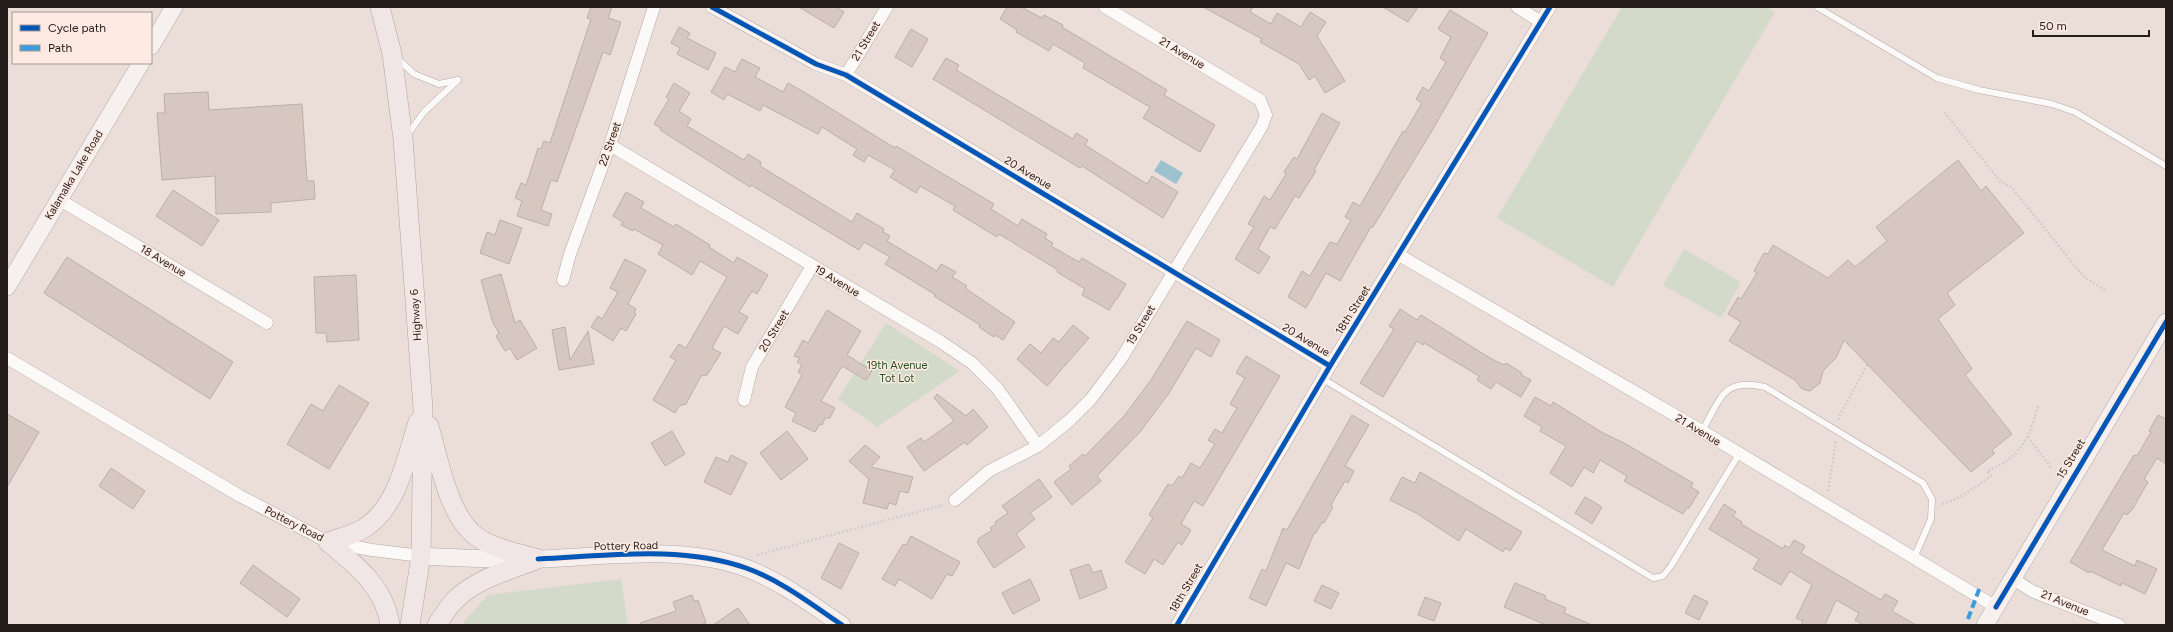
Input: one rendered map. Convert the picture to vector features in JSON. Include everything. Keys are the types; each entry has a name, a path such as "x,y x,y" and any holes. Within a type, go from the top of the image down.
{"main road":[{"name":"Highway 6","path":"380,7 392,54 404,141 423,408 421,556 410,625"},
{"path":"390,625 388,610 370,580 328,542 362,530 375,521 386,508 395,491 423,408"},
{"path":"423,408 454,508 465,524 478,537 494,545 538,559"},
{"path":"437,625 453,601 468,588 485,579 538,559"}],"street":[{"path":"152,44 174,7"},
{"name":"22 Street","path":"562,280 610,145 654,7"},
{"name":"20 Avenue","path":"712,7 816,64 846,75 1330,366"},
{"name":"21 Street","path":"846,75 887,7"},
{"name":"21 Avenue","path":"1104,7 1260,100"},
{"path":"1517,7 1541,22"},
{"name":"18th Street","path":"1177,625 1330,366 1550,7"},
{"name":"Kalamalka Lake Road","path":"7,287 140,64"},
{"name":"19 Street","path":"955,500 989,471 1038,446 1070,420 1108,377 1174,272 1262,126 1266,115 1260,100"},
{"name":"19 Avenue","path":"610,145 941,342 972,363 997,388 1038,446"},
{"name":"18 Avenue","path":"60,200 267,323"},
{"name":"21 Avenue","path":"1398,255 1702,431 1996,607"},
{"name":"20 Street","path":"744,400 752,367 812,266"},
{"name":"15 Street","path":"1985,625 2166,322"},
{"name":"Pottery Road","path":"7,358 240,496 328,542 372,550 421,556 474,559 538,559 650,554 706,558 745,568 766,577 842,625"},
{"name":"21 Avenue","path":"2012,578 2032,591 2119,625"}],"lane":[{"path":"1818,7 1937,78 1978,90 2052,104 2075,112 2166,166"},
{"path":"392,54 414,74 439,84 458,80 415,121 404,141"},
{"path":"1323,379 1653,578 1663,576 1671,566 1739,454"},
{"path":"1702,431 1720,399 1730,387 1748,383 1765,387 1923,483 1932,499 1931,519 1914,558"}],"path":[{"path":"1944,112 2000,181 2012,188 2083,276 2106,290"},
{"path":"1932,506 1952,501 1979,485 1991,476 1986,471 2000,465 2018,452 2028,437 2040,404"},
{"path":"2028,437 2052,469"},
{"path":"745,568 750,557 927,510 955,500"}],"green space":[{"path":"1622,7 1766,7 1775,12 1613,287 1497,218"},
{"path":"1684,249 1741,282 1721,318 1663,285"},
{"name":"19th Avenue Tot Lot","path":"886,323 960,371 877,427 838,399"},
{"path":"621,579 628,625 463,625 465,620 488,595"}],"water":[{"path":"1161,160 1183,173 1176,184 1154,171"}],"building":[{"path":"591,7 612,7 608,18 621,22 610,55 603,52 557,182 551,180 541,210 552,214 548,226 517,216 522,201 515,198 521,183 526,185 538,148 541,149 544,141 550,143 591,19 587,18"},
{"path":"799,7 836,7 844,12 834,28"},
{"path":"1007,7 1021,7 1042,18 1044,15 1063,25 1062,27 1167,90 1164,95 1215,125 1200,152 1143,118 1150,107 1083,68 1085,63 1053,44 1049,51 1016,32 1017,30 1000,19"},
{"path":"1203,7 1253,7 1250,12 1271,24 1277,13 1301,27 1310,12 1326,22 1317,36 1345,81 1325,93 1315,76 1309,80 1299,64 1260,42 1262,39"},
{"path":"1383,7 1418,7 1408,22"},
{"path":"1450,10 1488,33 1430,134 1373,227 1371,227 1340,281 1326,273 1306,308 1288,297 1302,271 1310,276 1330,242 1337,244 1351,220 1345,217 1353,202 1360,206 1403,131 1405,132 1422,103 1416,99 1423,87 1429,91 1446,62 1440,58 1451,37 1438,29"},
{"path":"679,27 690,33 687,38 716,53 708,70 677,54 680,48 671,43"},
{"path":"911,29 928,39 912,67 895,57"},
{"path":"946,58 959,65 956,70 1073,139 1076,133 1088,140 1085,145 1147,184 1152,176 1178,192 1163,218 1082,166 1080,168 933,79"},
{"path":"742,59 760,68 755,77 783,92 788,83 895,148 896,146 994,204 991,209 1018,226 1022,219 1047,234 1045,238 1053,243 1051,246 1079,262 1082,258 1126,284 1117,299 1109,310 1082,295 1085,289 1057,272 1058,270 999,234 997,237 953,210 955,206 920,186 916,193 890,177 895,170 868,155 864,162 853,155 857,149 822,127 818,134 763,105 760,111 727,94 724,100 711,92 725,67 735,72"},
{"path":"674,83 690,93 679,111 691,119 687,126 744,160 748,154 761,162 760,166 852,222 857,213 884,229 883,232 890,236 887,241 937,271 941,264 956,272 952,277 967,286 965,288 1015,322 1003,340 995,335 994,337 979,327 980,325 934,296 936,295 885,264 890,257 864,242 859,250 751,185 750,187 660,130 661,128 654,124 669,99 666,97"},
{"path":"208,92 209,110 302,104 307,181 314,181 315,199 271,203 271,212 216,214 215,176 162,180 157,113 165,113 164,94"},
{"path":"1322,113 1340,123 1314,170 1316,171 1299,198 1295,196 1275,229 1270,227 1258,249 1270,257 1259,274 1235,259 1254,227 1248,224 1264,196 1270,200 1286,174 1284,172 1294,157 1297,159"},
{"path":"1958,160 1981,191 1986,186 2024,233 1947,293 1955,305 1938,319 1972,369 1965,375 2012,434 1992,450 1995,453 1971,472 1844,340 1836,358 1823,371 1820,383 1810,391 1802,389 1795,380 1729,341 1741,322 1728,314 1738,297 1741,299 1757,273 1754,271 1764,253 1768,254 1773,245 1828,278 1848,260 1855,267 1887,241 1876,227"},
{"path":"173,190 219,220 202,246 156,216"},
{"path":"626,192 644,202 641,208 674,227 676,224 710,245 709,247 734,263 737,257 768,275 757,294 752,291 739,312 748,317 738,334 724,326 712,348 721,353 707,375 701,376 686,404 679,406 675,413 653,400 676,360 670,357 679,344 686,348 727,277 700,261 692,275 658,254 663,245 634,229 633,231 621,225 623,222 613,216"},
{"path":"500,220 522,228 509,264 480,253 487,232 495,235"},
{"path":"67,257 233,362 210,399 44,293"},
{"path":"625,259 646,270 628,304 636,309 634,313 636,314 626,331 621,328 613,341 591,327 598,316 602,319 618,292 610,288"},
{"path":"501,274 515,323 520,320 537,348 517,360 510,348 505,351 496,336 499,333 493,323 481,280"},
{"path":"356,275 359,340 327,342 326,333 316,333 314,277"},
{"path":"1400,309 1417,320 1421,315 1490,358 1504,365 1506,363 1522,373 1521,375 1531,380 1521,397 1496,382 1491,389 1477,380 1479,376 1424,343 1423,345 1417,341 1383,397 1360,383 1394,329 1389,326"},
{"path":"827,310 861,331 847,355 872,371 866,380 842,366 821,401 835,408 830,418 825,418 822,425 820,424 815,432 792,421 796,413 785,407 802,375 798,372 802,365 797,362 800,358 794,356 803,340 808,343"},
{"path":"1187,321 1220,340 1211,357 1196,348 1169,393 1140,432 1097,476 1101,481 1072,505 1054,482 1071,469 1069,466 1083,454 1085,456 1124,416 1151,380"},
{"path":"1073,325 1089,338 1047,386 1017,359 1030,344 1041,353 1053,338 1059,342"},
{"path":"565,327 570,360 588,331 594,364 559,370 552,330"},
{"path":"1246,356 1280,376 1203,506 1194,501 1181,524 1191,530 1182,545 1178,542 1163,565 1154,559 1145,574 1125,562 1153,518 1149,515 1168,484 1172,486 1179,476 1182,478 1191,463 1200,468 1215,444 1208,440 1215,429 1222,433 1237,408 1230,404 1245,378 1236,373"},
{"path":"339,385 369,403 329,469 287,444 311,404 323,411"},
{"path":"937,394 966,416 973,409 988,427 967,445 965,442 924,471 907,447 921,438 924,442 954,421 934,398"},
{"path":"1535,397 1551,406 1553,402 1603,433 1624,443 1693,483 1691,487 1699,492 1689,508 1687,508 1683,514 1624,481 1627,476 1600,460 1593,473 1584,467 1572,487 1550,473 1566,446 1540,431 1542,427 1524,416"},
{"path":"7,414 39,432 7,487"},
{"path":"1352,415 1369,425 1345,466 1354,471 1348,483 1345,481 1331,505 1333,507 1324,523 1322,522 1316,533 1314,533 1299,569 1286,563 1266,606 1249,598 1262,569 1266,571 1283,528 1287,530"},
{"path":"2158,415 2166,419 2166,464 2157,458 2144,479 2148,482 2132,510 2127,515 2124,513 2102,550 2135,566 2137,560 2157,569 2145,594 2122,583 2121,586 2090,571 2089,573 2070,562 2134,455 2137,456 2151,432 2149,431"},
{"path":"672,431 685,454 665,466 651,443"},
{"path":"787,431 808,459 781,480 760,453"},
{"path":"865,445 880,457 871,467 913,477 908,493 900,491 896,505 889,503 887,509 863,503 869,479 849,461"},
{"path":"731,455 747,463 731,495 704,482 716,457 728,462"},
{"path":"111,468 145,491 133,509 99,486"},
{"path":"1420,472 1522,532 1510,551 1505,548 1503,552 1466,529 1459,541 1416,513 1390,500 1402,477 1415,483"},
{"path":"1039,479 1052,497 1030,513 1035,519 1016,534 1025,547 994,568 977,542 979,541 978,539 992,530 990,528 996,524 995,522 1008,513 1002,506"},
{"path":"1585,497 1602,507 1592,524 1575,513"},
{"path":"1724,504 1736,512 1733,516 1742,522 1741,524 1783,549 1785,545 1789,548 1794,540 1805,546 1801,553 1840,576 1881,600 1885,594 1898,601 1892,611 1916,625 1863,625 1855,620 1859,613 1836,600 1825,625 1801,625 1803,621 1796,618 1812,585 1790,571 1781,585 1753,569 1759,559 1709,529"},
{"path":"911,536 960,562 952,576 947,574 932,599 899,579 895,586 882,579 903,544 906,545"},
{"path":"839,543 859,553 841,589 821,578"},
{"path":"1089,564 1093,573 1101,570 1107,588 1080,599 1070,570"},
{"path":"253,565 300,599 287,617 240,583"},
{"path":"1030,579 1040,600 1013,614 1002,593"},
{"path":"1515,583 1546,596 1545,599 1566,608 1564,613 1592,625 1546,625 1504,607"},
{"path":"1322,585 1339,593 1331,609 1314,601"},
{"path":"692,595 694,601 698,600 706,623 700,625 641,625 640,623 676,611 673,602"},
{"path":"1694,595 1708,602 1699,620 1685,613"},
{"path":"1425,597 1441,603 1434,621 1418,615"},
{"path":"738,608 750,625 713,625"}],"marked path":[{"path":"1968,619 1980,587"}],"cycle path":[{"path":"712,7 816,64 846,75 1330,366"},
{"path":"1177,625 1330,366 1550,7"},
{"path":"1996,607 2166,322"},
{"path":"538,559 617,554 670,554 696,556 721,561 746,568 771,579 795,593 842,625"}]}
